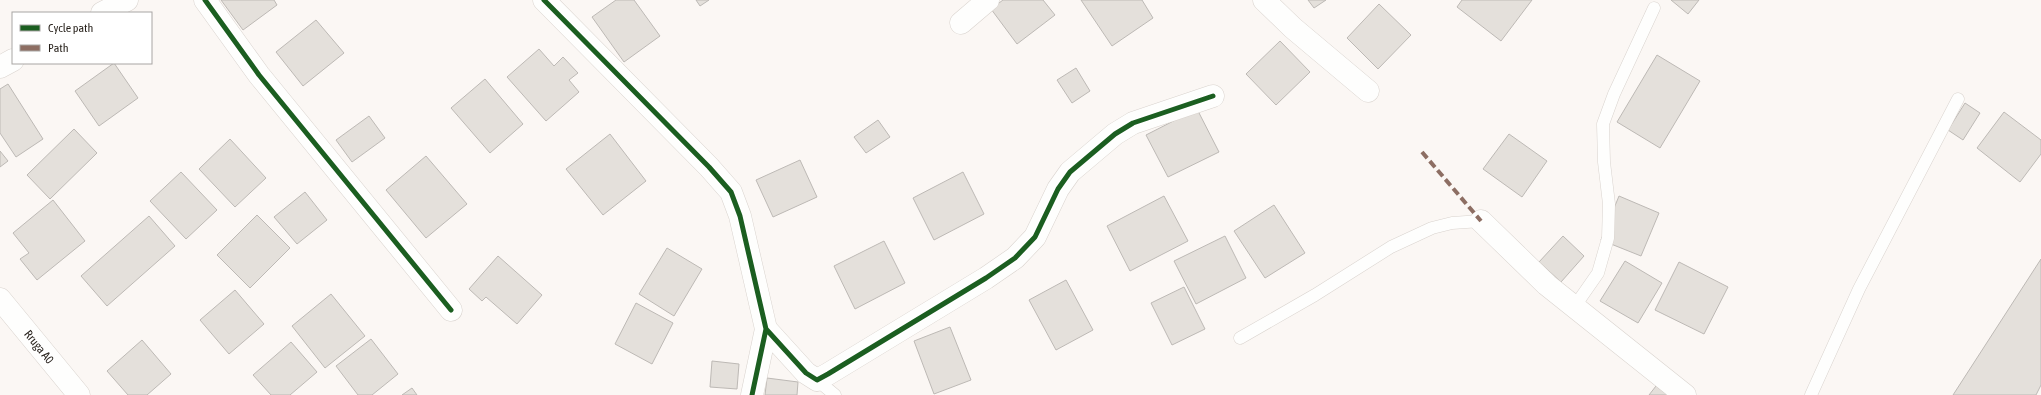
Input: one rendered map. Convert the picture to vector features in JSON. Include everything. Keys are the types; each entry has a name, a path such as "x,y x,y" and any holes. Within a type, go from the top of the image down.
{"street":[{"path":"104,12 126,0"},
{"path":"205,0 258,75 450,310"},
{"path":"544,0 709,167 731,192 740,216 766,329 752,395"},
{"path":"961,23 988,0"},
{"path":"1264,0 1293,28 1368,91"},
{"path":"0,67 12,61"},
{"path":"766,329 806,373 817,380 986,278 1015,258 1035,237 1058,189 1070,172 1115,134 1133,123 1213,96"},
{"path":"1481,221 1547,285 1685,395"},
{"name":"Rruga A0","path":"0,299 79,395"}],"lane":[{"path":"1575,306 1598,273 1608,238 1609,204 1604,162 1603,124 1614,94 1654,8"},
{"path":"1811,395 1859,289 1958,100"},
{"path":"1240,338 1315,295 1391,247 1432,228 1452,223 1481,221"},
{"path":"817,380 835,395"}],"building":[{"path":"221,0 274,0 277,5 243,30"},
{"path":"616,0 634,0 660,36 624,62 592,17"},
{"path":"696,0 709,0 700,6"},
{"path":"1003,0 1043,0 1055,15 1017,44 991,9"},
{"path":"1081,0 1142,0 1153,18 1112,46"},
{"path":"1308,0 1326,0 1314,8"},
{"path":"1462,0 1532,0 1501,41 1457,7"},
{"path":"1671,0 1699,0 1688,14"},
{"path":"1379,4 1411,35 1378,69 1347,38"},
{"path":"316,20 344,53 303,86 276,52"},
{"path":"1280,41 1310,72 1276,105 1246,74"},
{"path":"539,49 554,66 563,57 578,73 569,80 579,92 546,121 507,77"},
{"path":"1657,55 1700,81 1660,148 1617,122"},
{"path":"115,64 138,98 99,126 75,91"},
{"path":"1076,68 1090,91 1072,103 1057,80"},
{"path":"485,79 523,124 490,153 451,108"},
{"path":"8,84 43,139 16,157 0,133 0,89"},
{"path":"1965,103 1980,113 1963,140 1948,130"},
{"path":"1197,109 1219,152 1168,177 1146,135"},
{"path":"2004,112 2041,140 2041,154 2020,182 1977,148"},
{"path":"369,116 385,138 352,162 336,140"},
{"path":"878,120 890,137 866,153 854,137"},
{"path":"74,129 97,153 50,199 27,175"},
{"path":"610,134 646,181 603,215 566,169"},
{"path":"1509,134 1547,161 1522,197 1483,169"},
{"path":"230,139 266,178 235,207 199,169"},
{"path":"0,151 8,161 0,167"},
{"path":"426,156 467,204 426,238 386,190"},
{"path":"800,160 817,197 773,217 756,180"},
{"path":"181,172 217,210 186,239 150,201"},
{"path":"963,172 984,214 934,240 913,198"},
{"path":"305,192 327,220 297,244 274,217"},
{"path":"1164,196 1188,241 1130,271 1107,226"},
{"path":"1619,196 1659,213 1641,256 1601,240"},
{"path":"53,200 85,241 37,280 20,259 29,253 13,233"},
{"path":"1274,205 1305,253 1265,278 1234,231"},
{"path":"257,215 290,248 250,288 217,255"},
{"path":"149,216 175,246 107,306 81,276"},
{"path":"1225,236 1246,278 1196,304 1174,261"},
{"path":"1563,236 1584,256 1561,282 1539,262"},
{"path":"884,241 905,283 855,309 834,266"},
{"path":"667,248 702,269 674,316 639,294"},
{"path":"498,256 542,295 517,324 486,297 482,301 469,289"},
{"path":"2041,259 2041,385 2036,395 1953,395"},
{"path":"1625,261 1662,283 1638,323 1600,301"},
{"path":"1679,262 1728,287 1704,334 1655,310"},
{"path":"1066,280 1093,330 1056,350 1029,300"},
{"path":"1184,287 1205,329 1172,345 1151,303"},
{"path":"235,290 264,324 229,354 200,320"},
{"path":"331,294 365,336 325,368 292,326"},
{"path":"636,303 673,323 652,364 615,344"},
{"path":"950,327 971,380 934,394 914,341"},
{"path":"371,339 398,374 372,395 358,395 336,366"},
{"path":"142,340 171,374 147,395 128,395 107,371"},
{"path":"291,342 317,372 290,395 271,395 253,375"},
{"path":"712,361 739,364 737,389 710,387"},
{"path":"767,378 798,382 797,395 765,395"},
{"path":"1656,386 1668,395 1649,395"},
{"path":"412,388 417,395 402,395"}],"marked path":[{"path":"1422,152 1481,221"}],"cycle path":[{"path":"205,0 259,75 451,310"},
{"path":"544,0 709,167 731,192 740,216 766,329 752,395"},
{"path":"766,329 806,373 817,380 986,278 1015,258 1035,237 1058,189 1070,172 1115,134 1133,123 1213,96"}]}
